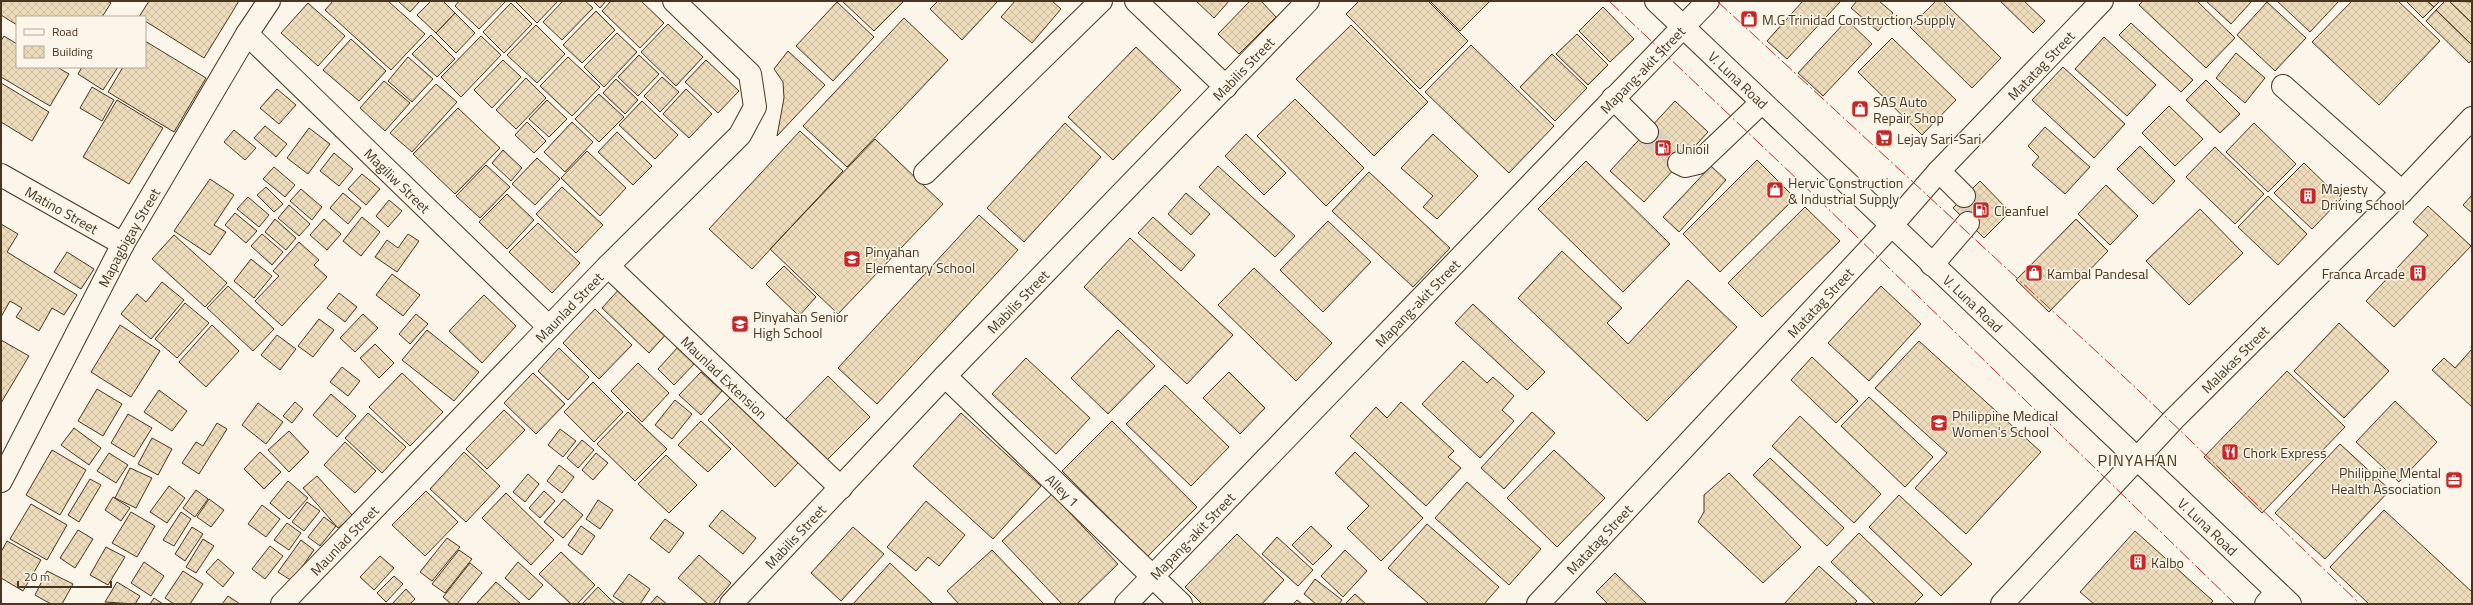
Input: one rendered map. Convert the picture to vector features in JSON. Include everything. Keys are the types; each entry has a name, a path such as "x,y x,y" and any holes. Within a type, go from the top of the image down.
{"street":[{"name":"Mapagbigay Street","path":"1,481 123,244 247,34 269,1"},
{"name":"Maunlad Street","path":"282,604 608,266 740,135 755,107 750,74 674,1"},
{"path":"925,172 1101,1"},
{"path":"1136,1 1226,87"},
{"name":"Mabilis Street","path":"731,604 945,376 1308,1"},
{"name":"V. Luna Road","path":"1656,1 1932,265 2138,458 2278,600"},
{"name":"Mapang-akit Street","path":"1126,604 1708,1"},
{"name":"Matatag Street","path":"1538,604 1891,226 1939,171 2102,1"},
{"name":"Magiliw Street","path":"247,34 549,327"},
{"path":"2283,86 2402,192"},
{"path":"1613,98 1647,132"},
{"path":"1679,163 1685,166 1698,163 1762,102"},
{"name":"Malakas Street","path":"2002,604 2174,419 2402,192 2472,118"},
{"path":"1939,171 1964,196"},
{"name":"Matino Street","path":"1,175 123,244"},
{"path":"1932,265 1968,223"},
{"name":"Maunlad Extension","path":"608,266 841,488"},
{"name":"Alley 1","path":"945,376 1181,604"}],"building":[{"path":"1,1 107,1 111,3 103,16 16,16 16,24 1,15"},
{"path":"149,1 239,1 204,58 146,22 146,16 140,16"},
{"path":"333,1 388,1 425,34 391,70 325,10"},
{"path":"398,1 420,1 410,12"},
{"path":"431,1 443,1 455,13 436,33 417,15"},
{"path":"459,1 506,1 479,29 455,6"},
{"path":"515,1 558,1 537,23"},
{"path":"563,1 585,1 593,8 562,40 543,22"},
{"path":"593,1 606,1 600,8"},
{"path":"611,1 641,1 664,23 640,48 602,11"},
{"path":"842,1 904,1 874,31"},
{"path":"938,1 998,1 962,40 930,9"},
{"path":"1015,1 1052,1 1061,9 1032,43 1001,17"},
{"path":"1196,1 1229,1 1214,18"},
{"path":"1250,1 1261,1 1276,17 1239,54 1218,34"},
{"path":"1359,1 1428,1 1468,41 1420,89 1346,14"},
{"path":"1430,1 1490,1 1460,31"},
{"path":"1801,1 1841,1 1787,59 1767,41 1802,2"},
{"path":"1857,1 1879,1 1893,13 1878,31 1851,8"},
{"path":"1936,1 1943,1 2001,58 1972,88 1910,27"},
{"path":"2000,1 2024,1 2045,21 2033,33"},
{"path":"2143,1 2197,1 2235,38 2206,68 2139,5"},
{"path":"2206,1 2252,1 2231,24"},
{"path":"2277,1 2339,1 2310,32"},
{"path":"2352,1 2398,1 2440,41 2379,105 2312,42"},
{"path":"2406,1 2427,1 2434,7 2423,18"},
{"path":"2427,1 2440,1 2434,7"},
{"path":"2445,1 2449,1 2472,23 2472,45 2436,10"},
{"path":"2449,1 2472,2 2472,23"},
{"path":"837,2 874,37 833,81 796,46"},
{"path":"2267,2 2306,38 2275,71 2237,35"},
{"path":"308,3 345,36 318,66 281,33"},
{"path":"511,3 532,24 504,53 483,32"},
{"path":"1603,7 1634,39 1610,62 1579,31"},
{"path":"2436,10 2472,45 2472,60 2469,63 2426,21"},
{"path":"596,11 615,30 582,63 563,45"},
{"path":"455,13 475,33 456,53 436,33"},
{"path":"904,18 948,60 847,167 803,126"},
{"path":"1847,20 1872,44 1823,96 1798,73"},
{"path":"2131,23 2193,80 2181,92 2119,35"},
{"path":"668,24 703,57 676,86 641,52"},
{"path":"536,25 565,54 537,83 507,55"},
{"path":"1351,25 1428,102 1374,156 1296,79"},
{"path":"617,33 637,52 604,87 584,67"},
{"path":"1577,34 1608,65 1588,85 1556,54"},
{"path":"431,35 455,59 437,77 412,54"},
{"path":"4,36 16,43 16,68 59,68 69,74 50,106 1,77 1,41"},
{"path":"481,36 501,55 461,97 441,77"},
{"path":"2104,37 2156,85 2127,116 2075,69"},
{"path":"1892,38 1956,100 1922,135 1858,72"},
{"path":"351,39 386,71 359,101 323,70"},
{"path":"146,42 206,78 174,132 108,92 122,68 146,68"},
{"path":"1471,45 1554,126 1509,173 1425,92"},
{"path":"1136,47 1181,90 1113,160 1068,117"},
{"path":"788,51 825,85 777,136 784,98 783,82 774,69"},
{"path":"2236,53 2265,78 2245,103 2216,78"},
{"path":"1552,54 1587,88 1555,121 1520,87"},
{"path":"639,55 659,74 638,96 618,77"},
{"path":"408,57 433,79 412,102 388,81"},
{"path":"568,57 600,87 572,116 540,86"},
{"path":"503,60 521,77 492,108 474,90"},
{"path":"706,60 739,91 718,113 685,82"},
{"path":"2063,67 2125,124 2094,158 2032,100"},
{"path":"81,68 117,68 103,90 78,74"},
{"path":"662,77 679,92 660,112 644,96"},
{"path":"526,78 546,98 516,129 496,110"},
{"path":"616,79 638,100 625,114 603,93"},
{"path":"2206,80 2240,114 2220,133 2186,100"},
{"path":"384,81 410,103 385,131 360,108"},
{"path":"1,83 49,112 32,141 1,122"},
{"path":"436,84 457,102 412,152 390,133"},
{"path":"92,87 114,100 102,121 80,108"},
{"path":"277,89 296,105 279,124 260,108"},
{"path":"686,89 712,114 689,138 663,114"},
{"path":"599,94 624,117 599,142 575,119"},
{"path":"1295,99 1364,168 1326,206 1257,136"},
{"path":"117,100 163,128 129,184 83,157"},
{"path":"547,100 567,119 549,137 529,119"},
{"path":"642,101 678,135 655,159 619,125"},
{"name":"Unioil","path":"1675,101 1708,132 1644,202 1610,171"},
{"path":"2169,106 2203,139 2175,166 2142,133"},
{"path":"458,108 500,148 455,194 413,154"},
{"path":"527,122 546,141 534,153 515,135"},
{"path":"572,122 593,142 565,172 544,152"},
{"path":"1065,123 1101,157 1024,242 987,208"},
{"path":"2254,123 2296,164 2268,192 2226,152"},
{"path":"265,126 287,144 276,157 254,138"},
{"path":"2045,127 2090,167 2065,194 2032,165 2039,157 2028,146"},
{"path":"309,128 330,144 308,174 287,158"},
{"path":"234,130 256,148 245,160 224,142"},
{"path":"800,131 843,171 752,269 709,229"},
{"path":"617,132 652,166 633,185 598,152"},
{"path":"1246,134 1286,173 1264,195 1225,156"},
{"path":"1433,134 1478,176 1437,219 1423,207 1433,196 1401,168"},
{"path":"875,139 943,204 838,314 770,249"},
{"path":"2140,146 2175,181 2153,204 2117,169"},
{"path":"2215,147 2264,194 2235,224 2186,177"},
{"path":"503,150 522,168 511,181 492,163"},
{"path":"587,151 626,188 600,216 561,178"},
{"path":"334,153 353,169 339,186 320,171"},
{"path":"537,158 560,179 535,205 512,184"},
{"path":"1757,160 1795,198 1720,272 1683,234"},
{"path":"1586,161 1670,244 1623,292 1538,209"},
{"name":"Majesty Driving School","path":"2304,163 2341,199 2312,229 2274,193"},
{"path":"486,165 510,187 480,218 456,196"},
{"path":"1218,166 1295,236 1275,257 1199,187"},
{"path":"1711,166 1726,180 1679,232 1663,217"},
{"path":"274,167 295,185 285,197 263,179"},
{"path":"1369,172 1450,248 1413,287 1332,211"},
{"path":"362,174 380,189 366,205 348,189"},
{"path":"210,179 234,195 214,225 226,232 210,255 174,231"},
{"name":"Cleanfuel","path":"1980,181 2010,212 1984,238 1953,208"},
{"path":"2106,185 2138,216 2110,245 2078,214"},
{"path":"266,187 283,204 274,212 257,195"},
{"path":"562,187 603,225 576,253 536,214"},
{"path":"301,189 322,207 312,220 290,201"},
{"path":"343,193 361,208 348,224 330,208"},
{"path":"1186,193 1210,214 1191,235 1168,214"},
{"path":"507,194 534,220 507,249 479,222"},
{"path":"2472,195 2472,213 2463,205"},
{"path":"2268,196 2307,234 2278,265 2238,227"},
{"path":"248,197 269,215 259,227 237,209"},
{"path":"389,200 402,211 388,227 376,216"},
{"path":"289,205 310,224 299,236 278,218"},
{"name":"Franca Arcade","path":"2428,206 2471,246 2394,327 2366,301 2428,235 2413,222"},
{"path":"1805,207 1840,241 1762,317 1728,283"},
{"path":"2200,209 2243,253 2189,305 2146,261"},
{"path":"235,213 257,231 246,243 225,225"},
{"path":"979,215 1018,250 877,404 838,368"},
{"path":"362,217 380,232 361,256 343,241"},
{"path":"1153,217 1195,255 1181,271 1138,233"},
{"path":"275,219 296,238 286,250 265,232"},
{"path":"324,219 341,234 327,250 310,235"},
{"path":"2076,219 2108,251 2049,312 2016,280"},
{"path":"1328,221 1371,262 1323,312 1280,270"},
{"path":"538,223 580,263 552,293 509,252"},
{"path":"1,224 18,234 7,252 77,295 64,315 52,308 39,331 16,317 22,308 10,301 1,317"},
{"path":"262,234 283,252 272,265 251,246"},
{"path":"408,234 419,241 397,272 375,257 387,240 398,248"},
{"path":"174,235 227,283 205,307 152,259"},
{"path":"1130,238 1233,335 1187,384 1084,287"},
{"path":"299,242 319,260 314,265 327,277 282,326 255,301 279,276 273,271"},
{"path":"1562,251 1622,308 1607,323 1628,344 1688,280 1737,327 1647,421 1518,298"},
{"path":"67,252 94,269 81,289 54,272"},
{"path":"251,259 272,276 254,298 234,281"},
{"path":"784,266 816,297 799,316 766,284"},
{"path":"1254,268 1332,343 1296,381 1218,305"},
{"path":"392,274 420,295 403,316 376,295"},
{"path":"162,282 184,300 151,339 121,314 137,294 146,302"},
{"path":"228,286 274,329 253,351 207,308"},
{"path":"622,286 670,330 649,353 602,308"},
{"path":"1881,286 1921,324 1869,381 1828,343"},
{"path":"339,293 357,307 345,322 327,308"},
{"path":"484,295 516,326 482,363 449,331"},
{"path":"185,303 209,323 177,358 155,339"},
{"path":"1473,304 1545,372 1527,390 1455,323"},
{"path":"595,309 632,345 599,379 563,343"},
{"path":"363,314 378,328 355,352 340,338"},
{"path":"416,314 428,324 410,344 399,334"},
{"path":"319,319 334,330 313,357 298,346"},
{"path":"2339,323 2389,371 2344,418 2294,371"},
{"path":"120,325 160,351 131,397 91,372"},
{"path":"212,325 239,351 206,387 179,362"},
{"path":"427,330 479,372 454,401 402,360"},
{"path":"1118,330 1155,366 1108,414 1071,378"},
{"path":"277,335 296,349 280,370 261,355"},
{"path":"1,340 29,356 1,403"},
{"path":"1919,341 2041,452 1966,534 1915,488 1947,453 1875,388"},
{"path":"375,344 394,363 379,378 360,358"},
{"path":"679,346 696,362 674,385 658,369"},
{"path":"559,348 589,377 568,400 538,371"},
{"path":"2472,349 2472,407 2432,370 2444,358 2455,368"},
{"path":"1812,357 1858,401 1836,423 1791,380"},
{"path":"1026,358 1090,418 1056,454 992,394"},
{"path":"1463,361 1487,383 1493,377 1514,396 1502,410 1514,421 1480,458 1422,404"},
{"path":"638,363 669,393 642,422 611,391"},
{"path":"342,367 360,381 348,396 330,382"},
{"path":"2287,371 2345,427 2262,513 2204,457"},
{"path":"701,372 722,391 701,415 679,395"},
{"path":"1229,372 1265,408 1240,434 1203,398"},
{"path":"402,373 443,412 410,446 369,407"},
{"path":"533,373 565,404 536,434 504,403"},
{"path":"828,376 870,417 827,460 785,420"},
{"path":"593,382 623,412 594,442 564,412"},
{"path":"1165,385 1229,447 1191,486 1126,424"},
{"path":"97,389 122,404 103,436 78,421"},
{"path":"159,390 187,411 172,431 144,412"},
{"path":"331,394 356,416 337,437 313,415"},
{"path":"731,397 798,463 775,487 708,420"},
{"path":"1869,397 1933,457 1905,487 1841,426"},
{"path":"675,400 692,414 672,439 655,425"},
{"path":"2395,401 2437,442 2399,482 2356,442"},
{"path":"295,402 303,409 292,423 283,416"},
{"path":"1401,402 1454,451 1448,457 1461,468 1426,506 1350,436 1376,407 1387,418"},
{"path":"258,403 283,422 266,444 242,425"},
{"path":"504,410 525,430 487,469 466,449"},
{"path":"628,412 667,449 635,481 597,444"},
{"path":"1532,412 1555,433 1504,489 1481,468"},
{"path":"368,413 406,447 382,473 345,438"},
{"path":"961,413 1041,486 993,539 913,466"},
{"path":"128,414 152,428 134,457 111,443"},
{"path":"1800,416 1881,494 1854,523 1772,446"},
{"path":"701,421 731,449 708,472 678,445"},
{"path":"1112,421 1197,507 1147,557 1062,471"},
{"path":"217,423 227,429 199,474 182,463 196,442 203,446"},
{"path":"74,428 101,448 89,465 61,445"},
{"path":"560,429 576,441 563,457 548,445"},
{"path":"289,431 309,452 289,472 268,450"},
{"path":"152,438 172,449 158,475 138,464"},
{"path":"582,440 594,450 578,468 567,458"},
{"path":"345,442 376,471 355,493 324,465"},
{"path":"2340,444 2390,490 2325,559 2275,513"},
{"path":"52,450 86,470 60,515 26,495"},
{"path":"1554,450 1605,498 1557,547 1507,498"},
{"path":"260,452 281,472 264,489 244,469"},
{"path":"464,452 500,486 466,522 430,489"},
{"path":"1355,452 1423,518 1381,561 1347,528 1369,506 1335,473"},
{"path":"109,453 128,465 116,483 97,471"},
{"path":"596,453 608,463 593,480 582,470"},
{"path":"666,455 697,485 669,513 638,484"},
{"path":"1770,458 1844,528 1827,546 1753,475"},
{"path":"559,465 574,477 562,493 547,481"},
{"path":"130,468 152,478 136,508 115,498"},
{"path":"1729,473 1801,547 1763,583 1698,522 1704,512 1704,495"},
{"path":"528,474 539,484 525,502 513,492"},
{"path":"317,476 353,516 338,528 303,488"},
{"path":"90,479 101,485 79,522 68,515"},
{"path":"288,481 308,498 289,519 270,503"},
{"path":"1467,482 1541,549 1509,585 1435,518"},
{"path":"169,486 185,498 167,523 150,512"},
{"path":"196,490 208,499 195,517 183,508"},
{"path":"426,491 458,522 425,556 392,525"},
{"path":"544,491 555,501 540,518 529,508"},
{"path":"506,493 554,540 531,565 482,518"},
{"path":"1052,494 1118,564 1077,604 1062,604 1002,541"},
{"path":"1899,495 1972,564 1941,596 1869,527"},
{"path":"113,497 130,508 121,521 105,510"},
{"path":"209,499 224,510 211,527 197,517"},
{"path":"564,499 583,515 563,538 544,522"},
{"path":"598,500 613,510 600,529 586,519"},
{"path":"926,501 965,535 939,566 928,557 916,571 887,547"},
{"path":"307,502 320,511 304,531 292,522"},
{"path":"31,504 67,525 47,560 10,539"},
{"path":"262,505 280,519 266,537 248,524"},
{"path":"722,510 756,538 743,554 709,526"},
{"path":"2384,510 2472,592 2472,604 2369,604 2330,567"},
{"path":"131,512 155,526 137,557 112,543"},
{"path":"181,512 191,519 174,546 163,540"},
{"path":"324,517 336,526 320,546 308,537"},
{"path":"665,519 684,533 669,553 650,538"},
{"path":"287,523 301,533 289,550 274,540"},
{"path":"1427,524 1499,587 1484,604 1429,604 1388,568"},
{"path":"581,526 595,536 582,555 568,545"},
{"path":"1311,526 1332,546 1313,565 1292,545"},
{"path":"192,527 203,534 185,561 175,554"},
{"path":"853,527 884,554 841,601 811,573"},
{"path":"78,530 93,539 75,568 60,558"},
{"name":"Kalbo","path":"2135,531 2213,601 2210,604 2094,604 2080,592"},
{"path":"1859,533 1923,595 1914,604 1875,604 1831,562"},
{"path":"1237,534 1284,580 1262,604 1202,604 1185,587"},
{"path":"1277,537 1313,570 1298,586 1262,554"},
{"path":"447,538 460,547 432,581 420,572"},
{"path":"203,539 214,546 196,573 186,567"},
{"path":"301,540 314,550 292,581 278,572"},
{"path":"7,541 41,560 23,591 1,578 1,552"},
{"path":"270,546 283,556 265,579 252,569"},
{"path":"106,547 125,557 108,585 90,575"},
{"path":"459,550 472,559 445,593 432,584"},
{"path":"992,550 1044,604 959,604 947,591"},
{"path":"1345,550 1367,571 1343,597 1321,576"},
{"path":"561,552 595,585 577,604 571,604 539,574"},
{"path":"699,555 731,583 713,604 708,604 678,578"},
{"path":"380,556 394,568 374,590 360,577"},
{"path":"218,559 234,573 223,587 206,572"},
{"path":"144,562 164,576 151,596 131,583"},
{"path":"518,562 543,585 529,600 505,578"},
{"path":"470,563 482,573 457,604 451,604 443,597"},
{"path":"890,563 933,604 853,604"},
{"path":"1819,566 1857,601 1854,604 1784,604"},
{"path":"47,571 73,584 62,604 51,604 35,595"},
{"path":"183,571 203,584 190,604 174,604 165,598"},
{"path":"1615,573 1647,604 1608,604 1596,592"},
{"path":"629,574 650,589 640,604 625,604 613,596"},
{"path":"394,576 403,584 386,602 377,593"},
{"path":"1315,579 1342,600 1339,604 1316,604 1304,594"},
{"path":"117,582 140,596 135,604 105,602"},
{"path":"496,582 521,604 476,604"},
{"path":"598,587 610,599 616,604 582,604"},
{"path":"406,589 415,599 410,604 392,604"},
{"path":"1355,594 1366,604 1345,604"},
{"path":"228,596 240,604 222,604"},
{"path":"657,596 667,604 650,604"},
{"path":"154,598 163,604 150,604"},
{"path":"1297,600 1302,604 1293,604"}],"tunnel":[{"path":"1647,132 1679,163"},
{"path":"1964,196 1972,205 1975,214 1968,223"}],"power":[{"path":"1609,1 1817,198 2235,604"},
{"path":"1717,1 2137,389 2360,604"}],"place":[{"name":"M.G Trinidad Construction Supply","path":"1749,19"},
{"name":"SAS Auto Repair Shop","path":"1860,109"},
{"name":"Lejay Sari-Sari","path":"1884,138"},
{"name":"Unioil","path":"1663,148"},
{"name":"Hervic Construction & Industrial Supply","path":"1775,190"},
{"name":"Majesty Driving School","path":"2308,196"},
{"name":"Cleanfuel","path":"1981,210"},
{"name":"Pinyahan Elementary School","path":"852,259"},
{"name":"Kambal Pandesal","path":"2034,273"},
{"name":"Franca Arcade","path":"2418,273"},
{"name":"Pinyahan Senior High School","path":"740,324"},
{"name":"Philippine Medical Women's School","path":"1939,423"},
{"name":"Chork Express","path":"2230,452"},
{"name":"Philippine Mental Health Association","path":"2454,480"},
{"name":"Kalbo","path":"2138,562"}],"district":[{"name":"PINYAHAN","path":"2138,460"}]}
